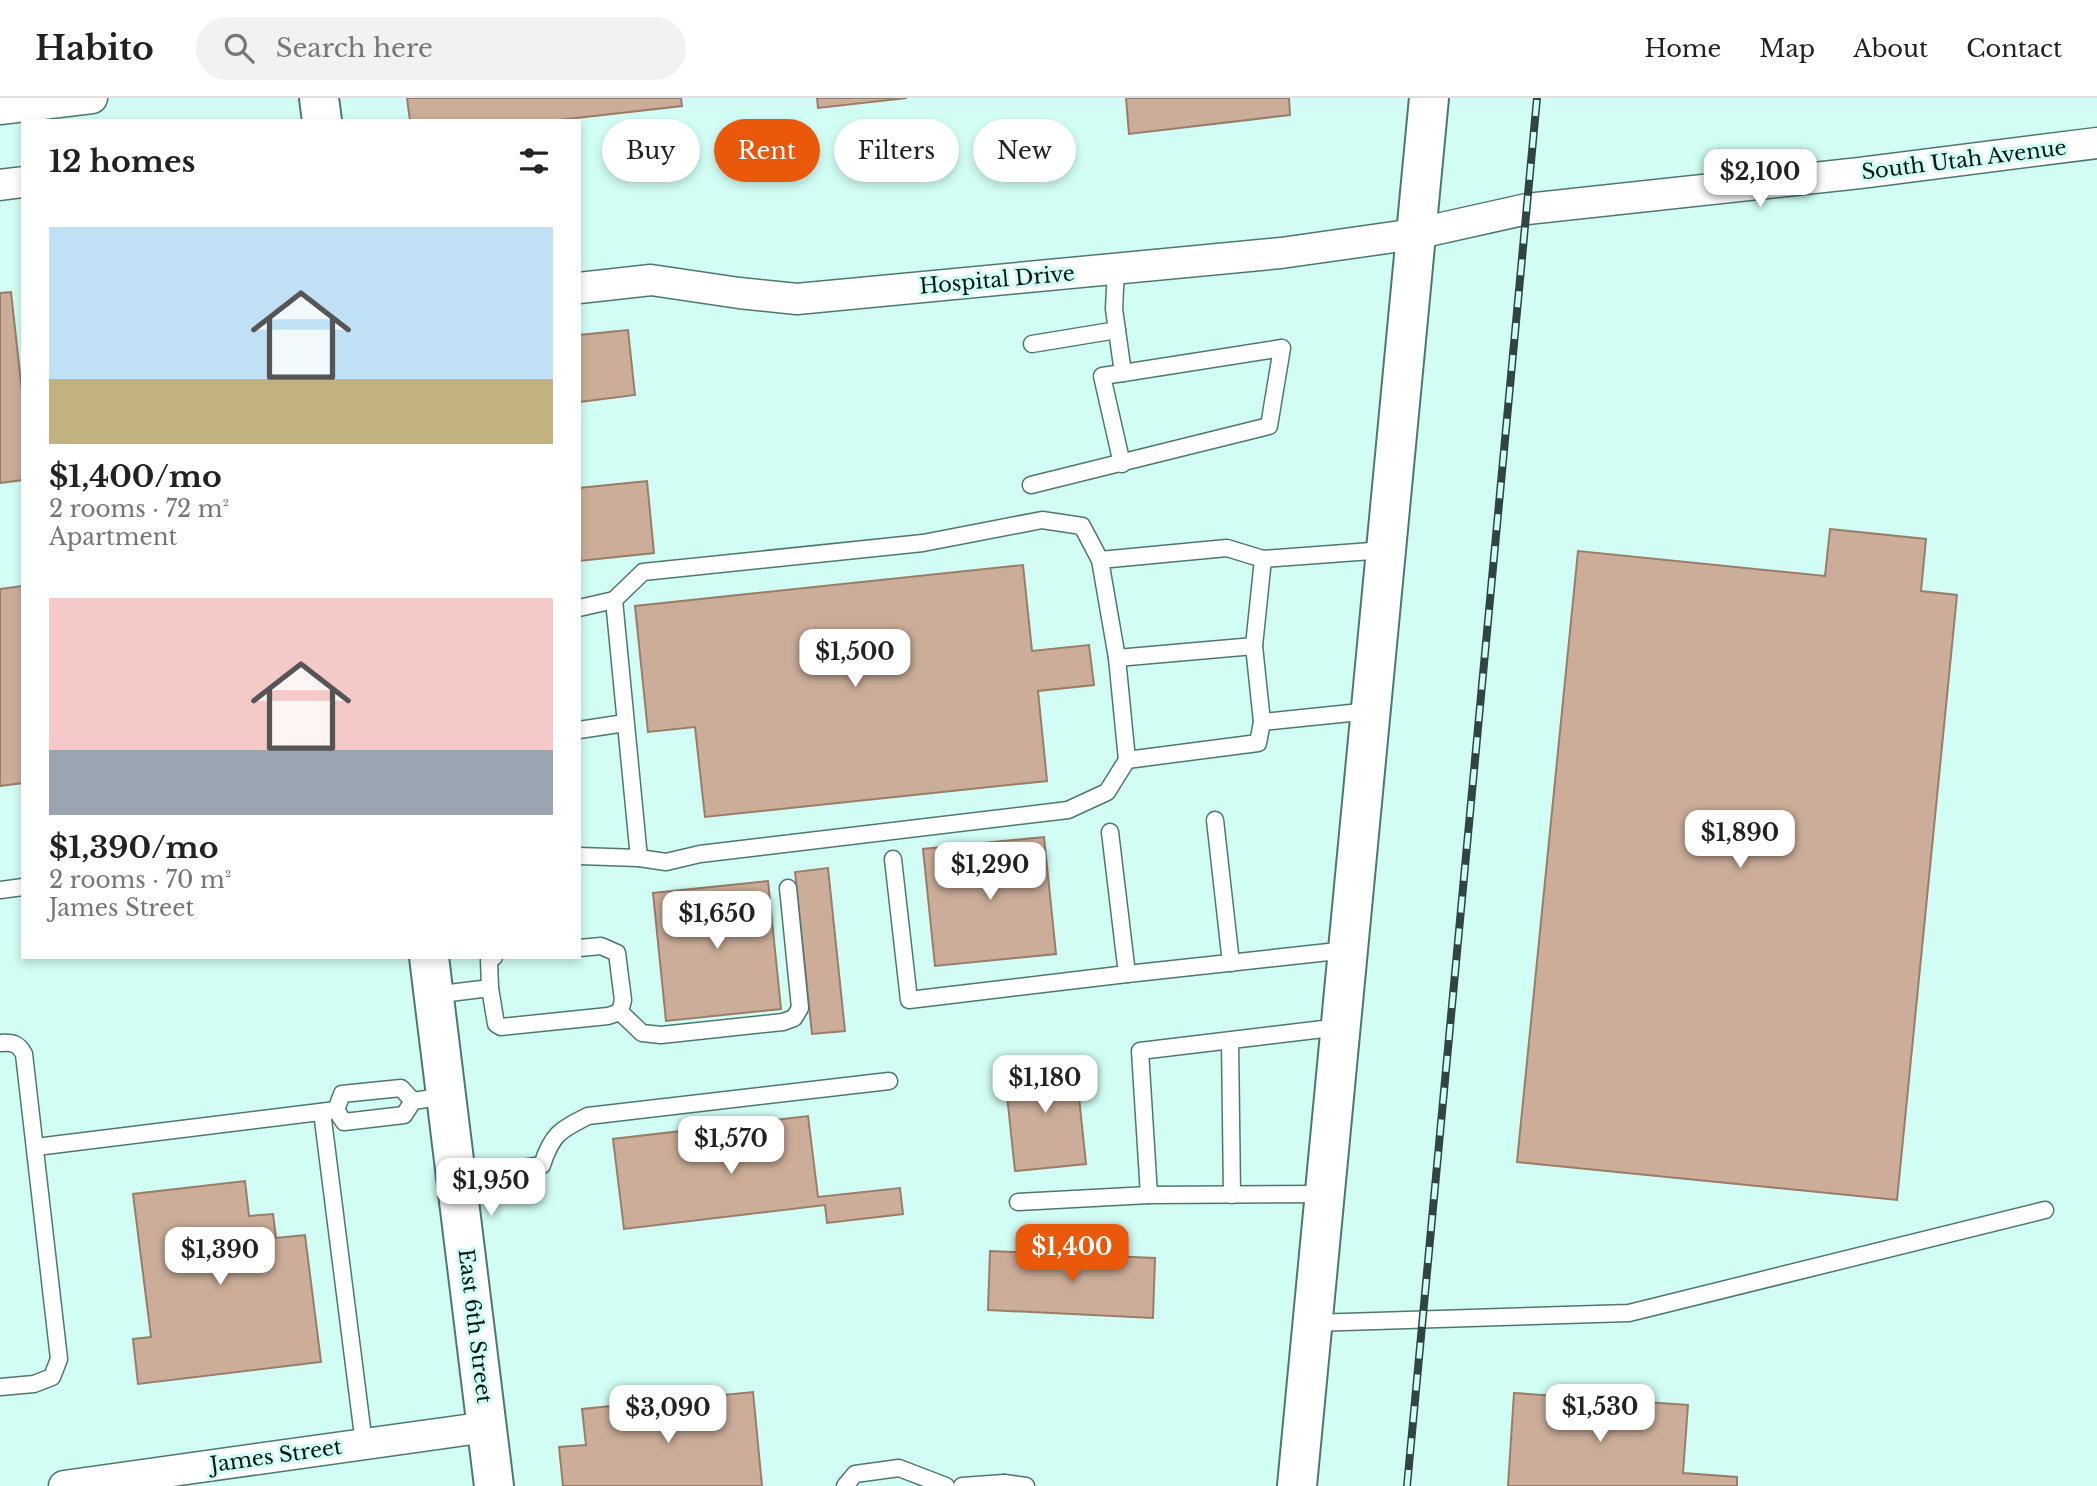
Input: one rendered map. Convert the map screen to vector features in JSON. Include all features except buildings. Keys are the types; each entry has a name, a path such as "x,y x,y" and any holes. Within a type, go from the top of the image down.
{"main road":[{"path":"319,98 321,119"},
{"path":"1297,1486 1429,98"},
{"name":"East 6th Street","path":"429,959 433,995 429,1098 456,1178 494,1486"}],"street":[{"path":"0,110 92,98"},
{"name":"South Utah Avenue","path":"1415,234 1527,209 1860,173 2097,143"},
{"path":"0,185 21,182"},
{"name":"Hospital Drive","path":"581,288 651,280 797,299 1281,253 1415,234"},
{"name":"James Street","path":"64,1486 487,1427"}],"lane":[{"path":"1116,269 1114,309 1123,373"},
{"path":"1032,344 1117,330"},
{"path":"1031,485 1122,464 1269,426 1282,348 1102,376 1122,464"},
{"path":"581,608 614,600 643,572 923,544 1042,520 1082,526 1100,560 1117,658 1127,761 1107,792 1068,810 699,855 666,862 639,858 581,856"},
{"path":"1100,560 1227,548 1263,559 1385,550"},
{"path":"1127,761 1258,743 1262,722 1254,646 1263,559"},
{"path":"614,600 639,858"},
{"path":"1117,658 1254,646"},
{"path":"1262,722 1370,711"},
{"path":"581,730 625,723"},
{"path":"1215,820 1231,963"},
{"path":"1110,832 1127,974"},
{"path":"893,859 909,1000 1347,950"},
{"path":"0,890 21,887"},
{"path":"620,1012 642,1033 661,1035 783,1022 794,1018 800,1008 788,888"},
{"path":"581,948 601,946 617,953 623,1000 620,1012"},
{"path":"491,959 490,989 496,1024 501,1027 608,1016 620,1012"},
{"path":"433,995 490,989"},
{"path":"1149,1195 1140,1051 1340,1027"},
{"path":"1230,1041 1232,1195"},
{"path":"0,1043 10,1042 19,1046 24,1054 59,1359 52,1377 34,1384 0,1387"},
{"path":"456,1178 542,1165 546,1152 560,1130 588,1116 889,1082"},
{"path":"364,1444 329,1111 342,1094 401,1088 429,1098"},
{"path":"36,1147 329,1111 344,1122 404,1115 429,1098"},
{"path":"1018,1202 1149,1195 1324,1194"},
{"path":"1312,1323 1629,1313 2045,1210"},
{"path":"845,1486 855,1474 899,1468 946,1486"},
{"path":"962,1486 1026,1486"}],"railway":[{"path":"1407,1486 1537,98"}]}
